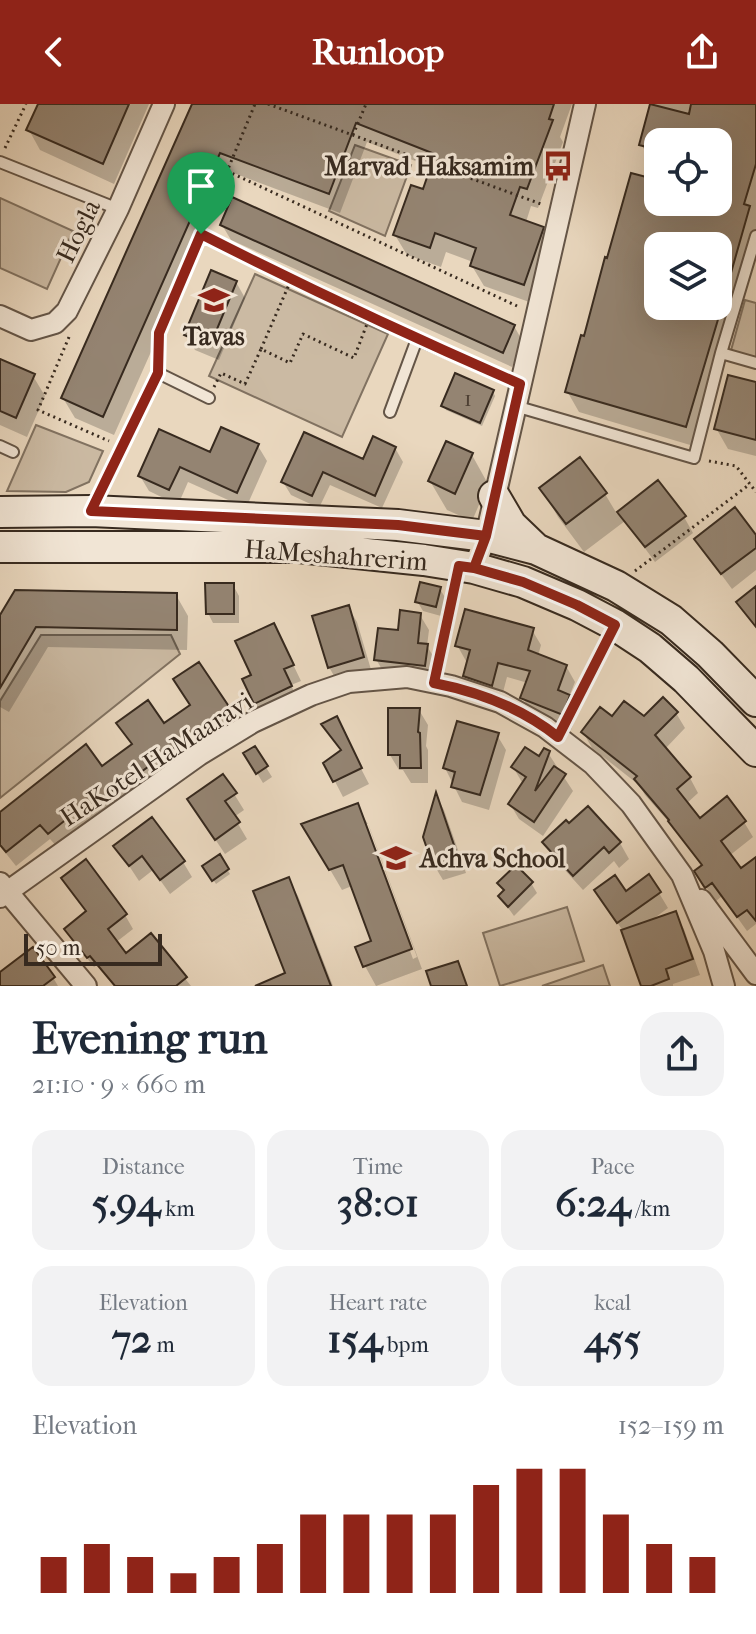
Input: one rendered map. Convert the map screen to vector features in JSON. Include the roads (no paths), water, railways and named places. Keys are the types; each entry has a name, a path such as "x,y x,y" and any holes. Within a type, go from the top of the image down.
{"main road":[{"path":"494,496 511,525 536,549"},
{"name":"HaMeshahrerim","path":"0,512 91,511 398,525 486,536 536,549 616,586 671,620 756,701"},
{"name":"HaMeshahrerim","path":"0,547 299,547 424,560 523,582 577,605 650,648 686,679 756,751"}],"street":[{"name":"Hogla","path":"0,316 31,330 55,323 67,311 118,209 164,104"},
{"path":"466,567 486,536 585,104"},
{"name":"HaKotel HaMaaravi","path":"2,890 199,755 253,722 311,695 349,682 407,677 451,686 500,702 545,727 593,764 631,804 682,875 714,951 724,986"},
{"path":"682,875 756,974"},
{"path":"2,890 86,986"}],"lane":[{"path":"0,160 118,209"},
{"path":"515,406 694,458 756,236"},
{"path":"390,412 417,339 520,384"},
{"path":"721,353 756,363"},
{"path":"91,511 158,373 209,398"},
{"path":"0,446 13,452"}],"place":[{"name":"Marvad Haksamim","path":"558,166"},
{"name":"Tavas","path":"214,300"},
{"name":"Achva School","path":"396,858"}]}
